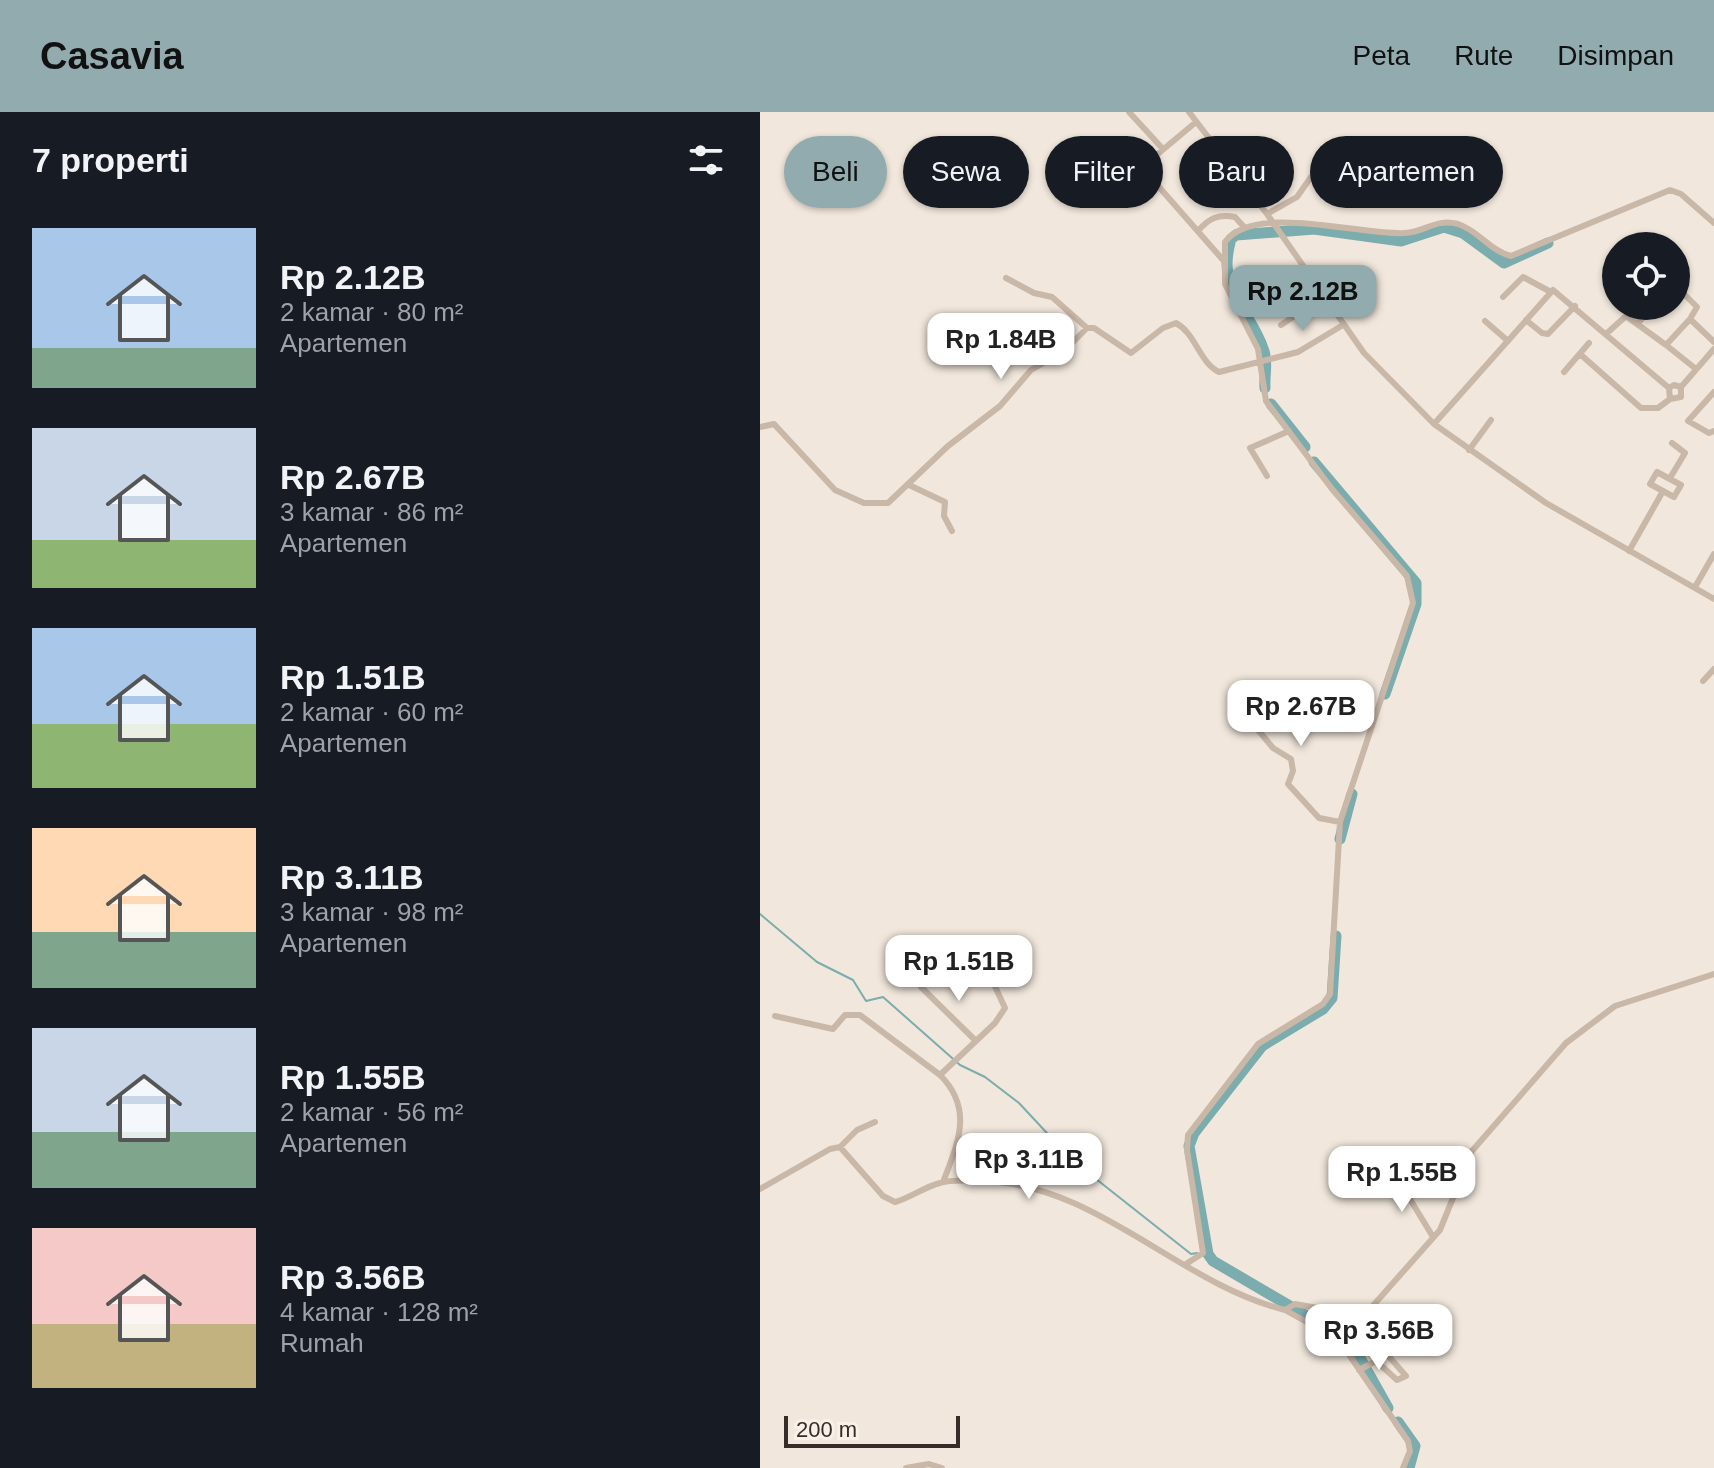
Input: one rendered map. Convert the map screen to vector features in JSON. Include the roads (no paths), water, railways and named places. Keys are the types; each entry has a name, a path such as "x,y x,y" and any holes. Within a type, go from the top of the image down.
{"street":[{"path":"1129,112 1151,136"},
{"path":"1189,112 1267,214 1343,325 1384,375 1434,424 1546,503 1714,599"},
{"path":"1163,149 1196,122"},
{"path":"1267,214 1297,197 1310,178"},
{"path":"1186,1264 1203,1253 1187,1150 1188,1135 1258,1044 1323,1004 1330,994 1340,822 1413,603 1407,576 1332,489 1266,401 1265,359 1229,295 1223,260 1225,242 1245,228 1277,229 1319,224 1403,234 1434,222 1466,227 1500,253 1511,256 1670,190 1677,191 1714,223"},
{"path":"1163,191 1223,260"},
{"path":"1198,231 1208,220 1220,216 1235,217 1245,228"},
{"path":"1503,297 1523,277 1549,291 1555,290 1669,388 1670,399"},
{"path":"1006,278 1034,293 1052,297 1087,328 1094,328 1131,353 1163,328 1176,323 1216,372 1308,348 1343,325"},
{"path":"1434,424 1549,291"},
{"path":"1281,325 1324,296"},
{"path":"1690,300 1697,307 1690,319 1714,342"},
{"path":"1526,320 1548,334 1575,306"},
{"path":"1606,334 1624,316 1639,322 1696,369"},
{"path":"1666,345 1689,320"},
{"path":"1485,321 1508,341"},
{"path":"760,427 774,424 826,483 864,503 888,503 948,446 1000,406 1031,370 1063,352 1087,328"},
{"path":"1564,372 1589,343"},
{"path":"1695,412 1681,397 1681,387 1714,349"},
{"path":"1580,354 1641,408 1658,408 1670,399 1681,397"},
{"path":"1596,383 1603,375"},
{"path":"1669,388 1674,385 1681,387"},
{"path":"1714,392 1695,412 1689,424 1709,433 1714,431"},
{"path":"1469,450 1491,420"},
{"path":"1267,476 1250,448 1289,431"},
{"path":"1670,478 1685,453 1672,443"},
{"path":"1657,472 1670,478 1681,485 1674,497 1650,484 1657,472"},
{"path":"909,485 945,502 944,516 952,531"},
{"path":"1629,551 1663,491"},
{"path":"1695,587 1714,554"},
{"path":"1703,681 1714,669"},
{"path":"1230,696 1273,748 1291,759 1293,771 1288,784 1293,793 1319,818 1340,822"},
{"path":"940,1075 1005,1008 986,967"},
{"path":"840,1147 889,1201 897,1202 943,1182 993,1182 1038,1187 1252,1302 1356,1315 1370,1309 1433,1237 1443,1223 1472,1151 1566,1043 1615,1006 1714,974"},
{"path":"921,987 976,1041"},
{"path":"775,1016 833,1029 845,1015 858,1014 940,1075 958,1099 962,1113 959,1141 943,1182"},
{"path":"760,1189 830,1149 840,1147 857,1130 875,1122"},
{"path":"1396,1176 1433,1237"},
{"path":"1288,1307 1335,1337 1363,1367 1408,1441 1410,1451 1403,1468"},
{"path":"1363,1367 1378,1362 1395,1379 1406,1378 1405,1371 1371,1336 1370,1309"},
{"path":"906,1468 929,1464 942,1468"}],"waterway":[{"path":"1265,388 1264,351 1231,287 1228,273 1227,257 1231,239 1236,235 1314,229 1401,241 1444,227 1463,233 1504,263 1548,243"},
{"path":"1271,404 1305,447"},
{"path":"1314,462 1416,583 1416,604 1385,694"},
{"path":"1340,839 1352,794"},
{"path":"760,914 817,962 853,980 866,1001 883,997 960,1065 985,1077 1019,1103 1072,1160 1191,1254 1197,1253"},
{"path":"1336,936 1332,998 1323,1009 1262,1046 1194,1133 1189,1146 1208,1254 1213,1261 1341,1336 1360,1358 1388,1408"},
{"path":"1398,1422 1415,1446 1409,1468"}]}
